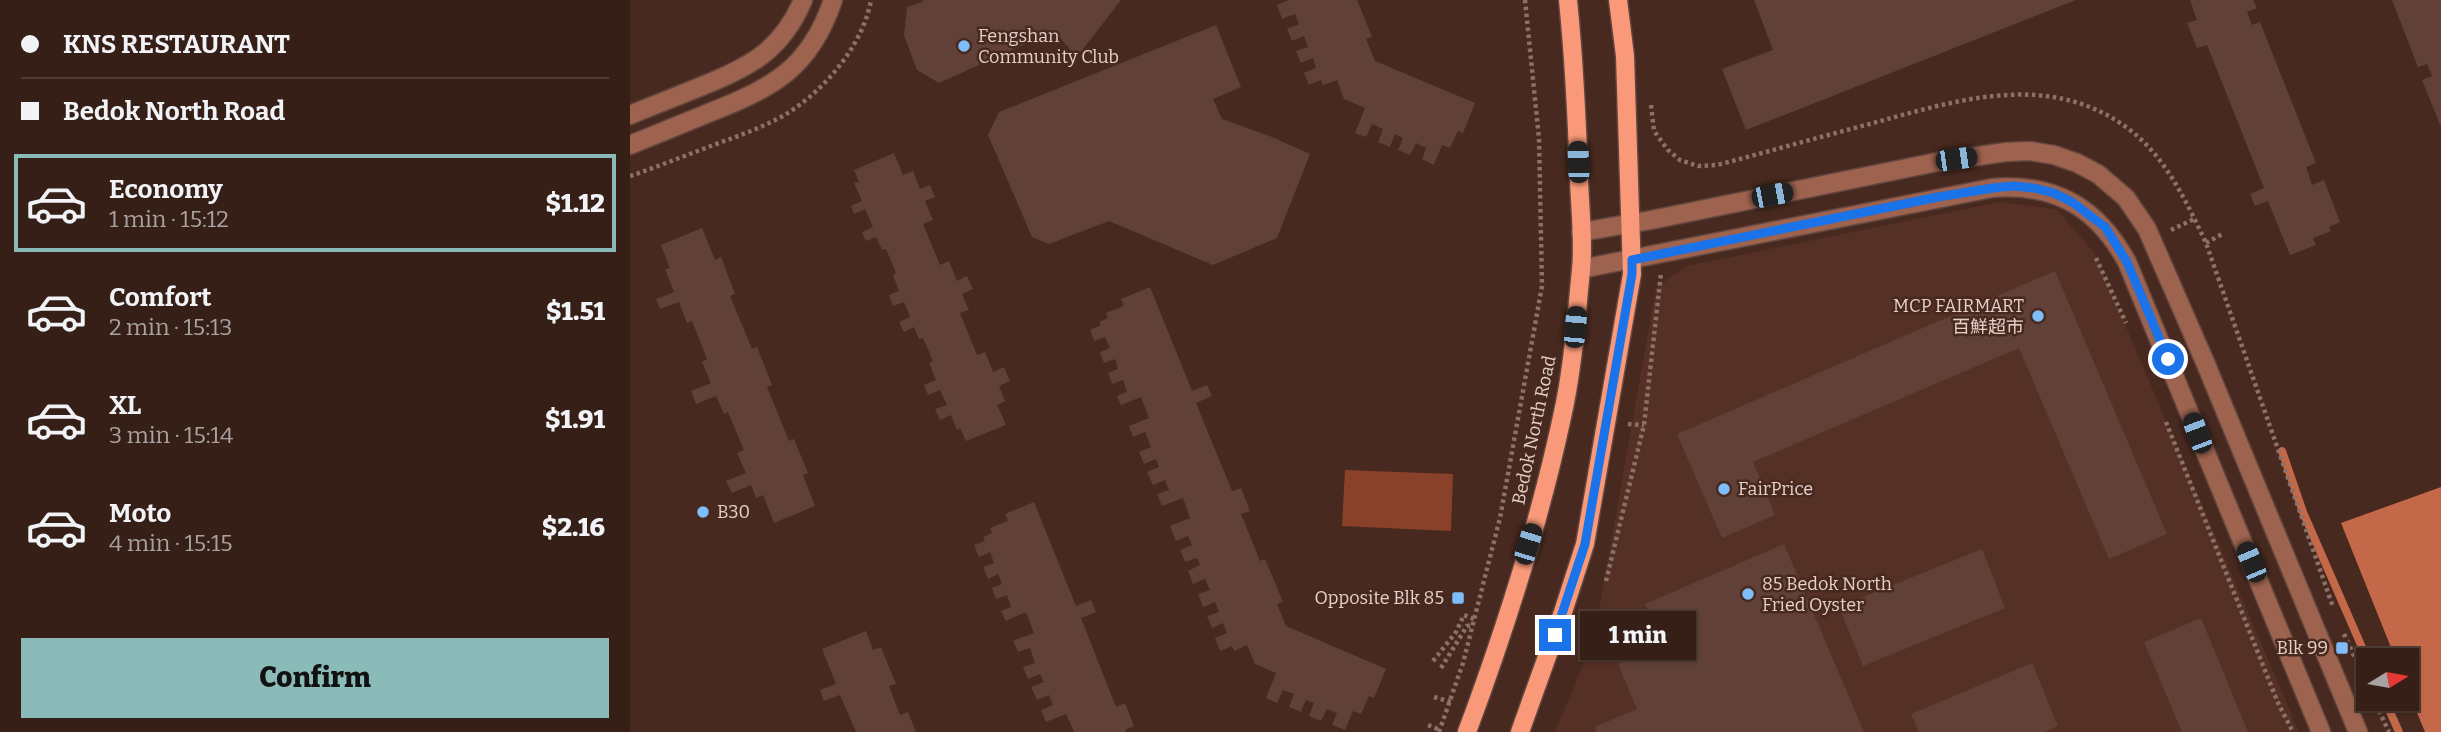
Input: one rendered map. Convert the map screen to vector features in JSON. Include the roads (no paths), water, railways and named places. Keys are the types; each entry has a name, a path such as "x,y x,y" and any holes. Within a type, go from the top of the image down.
{"main road":[{"name":"Bedok North Road","path":"1468,732 1490,671 1544,494 1563,415 1573,351 1581,269 1581,232 1576,91 1568,0"},
{"path":"1520,732 1585,544 1632,274 1625,56 1618,0"}],"street":[{"path":"630,115 729,75 755,61 778,42 803,0"},
{"path":"630,145 756,94 778,80 813,45 834,0"},
{"path":"1581,232 1937,162 2006,152 2030,151 2054,155 2098,174 2126,198 2147,229 2358,732"},
{"path":"1581,269 1993,188 2024,187 2054,193 2089,213 2105,227 2127,262 2321,732"}],"waterway":[{"path":"2282,451 2303,512 2362,648"},
{"path":"2390,711 2399,732"}],"place":[{"name":"Fengshan Community Club","path":"964,46"},
{"name":"MCP FAIRMART 百鮮超市","path":"2038,316"},
{"name":"FairPrice","path":"1724,489"},
{"name":"B30","path":"703,512"},
{"name":"85 Bedok North Fried Oyster","path":"1748,594"},
{"name":"Opposite Blk 85","path":"1458,598"},
{"name":"Blk 99","path":"2342,648"}]}
